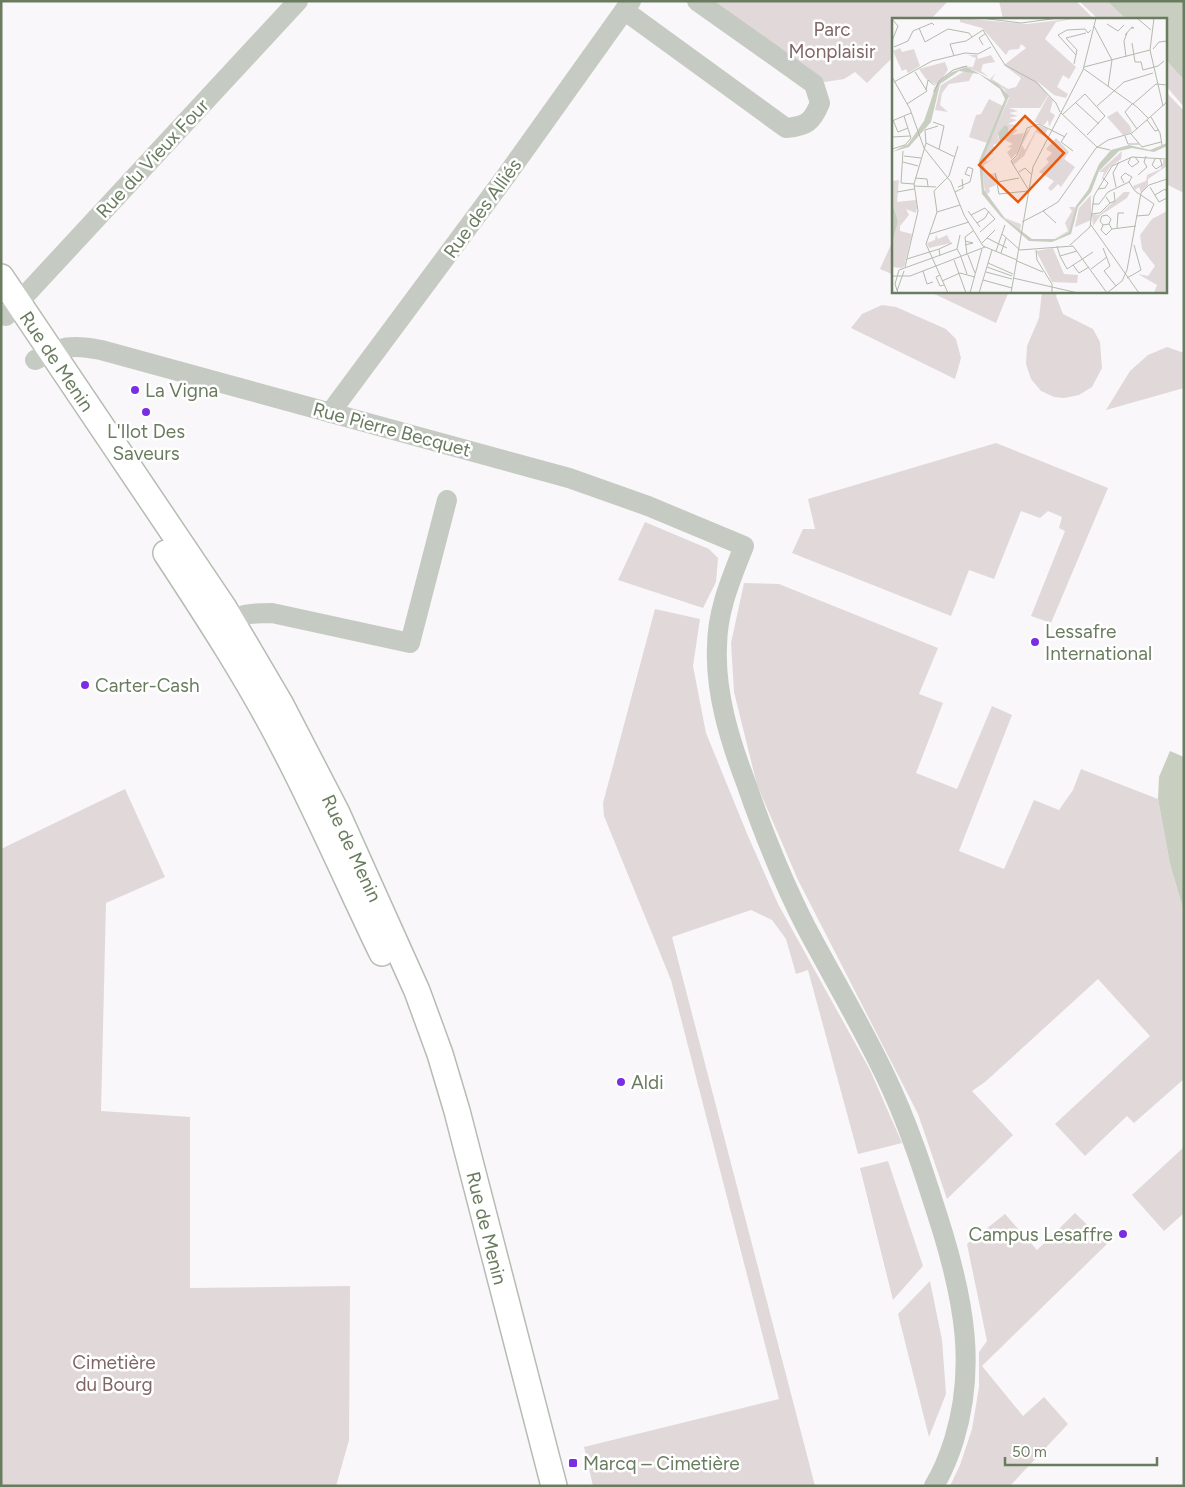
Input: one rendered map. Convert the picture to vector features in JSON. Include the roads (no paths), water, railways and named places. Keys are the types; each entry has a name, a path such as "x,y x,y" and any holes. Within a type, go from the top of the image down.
{"main road":[{"name":"Rue de Menin","path":"1,277 8,309 43,356 223,624 280,703 322,782 363,868 430,1023 440,1054 457,1111 554,1486"},
{"name":"Rue de Menin","path":"223,624 244,676 284,747 392,975 419,1044 440,1113 536,1486"}],"street":[{"name":"Rue du Vieux Four","path":"8,309 298,1"},
{"path":"628,6 786,128 800,126 814,117 820,102 814,84 698,1"},
{"name":"Rue des Alliés","path":"330,413 506,176 628,6"},
{"name":"Rue Pierre Becquet","path":"43,356 68,347 78,346 101,350 569,478 648,506 744,546 725,595 718,628 716,661 732,741 760,821 782,876 806,925 868,1040 903,1117 926,1179 954,1270 961,1304 965,1331 966,1360 960,1420 950,1450 934,1486"},
{"path":"223,624 240,615 272,613 410,643 447,500"}],"place":[{"name":"La Vigna","path":"135,390"},
{"name":"L'Ilot Des Saveurs","path":"146,412"},
{"name":"Lessafre International","path":"1035,642"},
{"name":"Carter-Cash","path":"85,685"},
{"name":"Aldi","path":"621,1082"},
{"name":"Campus Lesaffre","path":"1123,1234"},
{"name":"Marcq – Cimetière","path":"573,1463"}],"park label":[{"name":"Parc Monplaisir","path":"832,40"},
{"name":"Cimetière du Bourg","path":"114,1373"}]}
